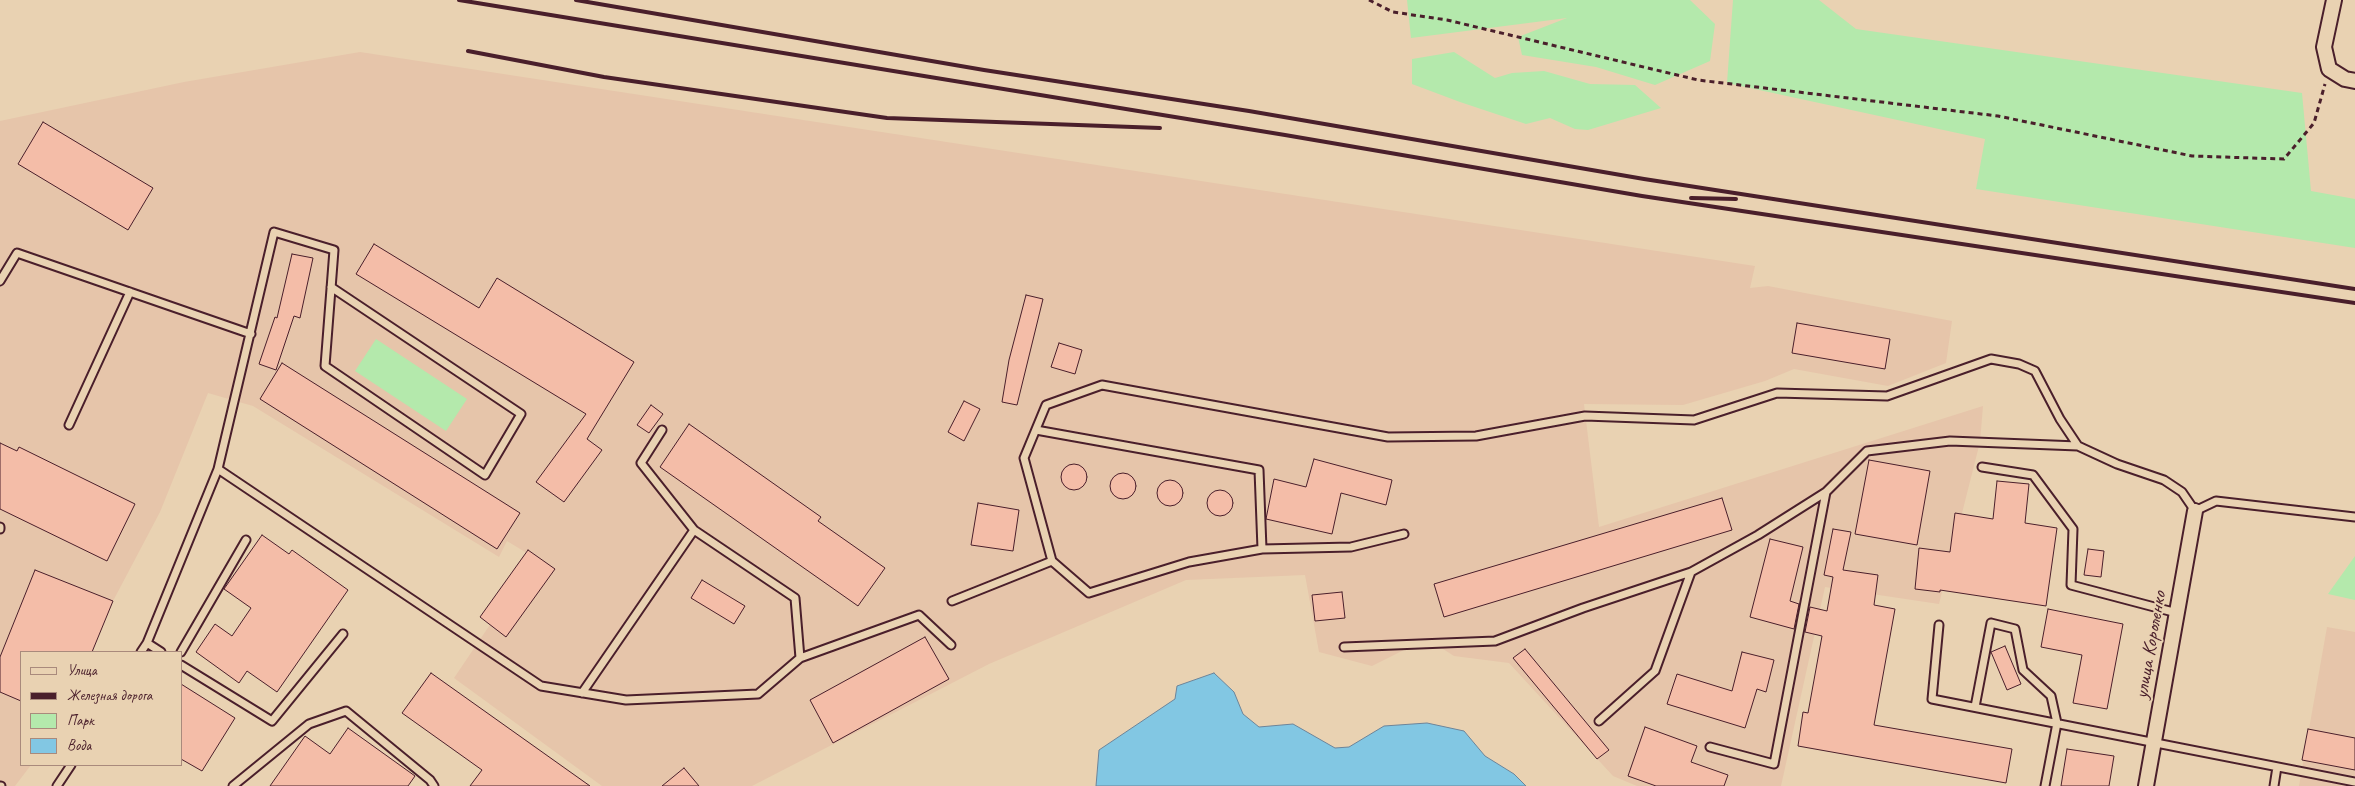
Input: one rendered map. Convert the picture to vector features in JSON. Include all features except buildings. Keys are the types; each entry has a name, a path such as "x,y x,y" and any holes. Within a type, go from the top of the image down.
{"street":[{"path":"2334,0 2324,47 2329,69 2345,79 2355,81"},
{"name":"улица Короленко","path":"2146,786 2195,511"}],"lane":[{"path":"142,651 147,643 218,469 274,232 334,250 331,287 325,366 485,475 521,414 331,287"},
{"path":"0,281 17,253 251,334"},
{"path":"69,425 130,292"},
{"path":"1404,534 1351,547 1262,549 1189,562 1089,593 1052,561 1024,458 1046,405 1102,385 1388,437 1476,436 1585,416 1694,420 1777,393 1887,396 1991,359 2019,364 2035,371 2060,419 2078,446"},
{"path":"662,430 641,463 694,530 795,598 800,658"},
{"path":"1036,430 1259,470 1262,549"},
{"path":"1344,647 1495,641 1583,608 1691,572 1758,535 1826,492 1867,451 1950,441 2078,446 2117,464 2164,480 2182,492 2195,511 2216,500 2355,516"},
{"path":"1982,467 2033,475 2073,529 2071,585 2176,613"},
{"path":"218,469 541,686 626,700 758,694 800,658 919,615 951,645"},
{"path":"1710,747 1774,764 1826,492"},
{"path":"582,693 694,530"},
{"path":"182,651 246,540"},
{"path":"952,601 1052,561"},
{"path":"1600,721 1655,672 1691,572"},
{"path":"1975,707 1991,622 2015,629 2023,670 2051,696 2056,723 2045,786"},
{"path":"1939,624 1932,698 2355,782"},
{"path":"182,665 272,721 343,634"},
{"path":"147,643 159,651"},
{"path":"233,786 309,724 346,711 430,780 434,786"},
{"path":"57,786 70,766"},
{"path":"2274,786 2278,767"}],"path":[{"path":"1369,0 1393,12 1447,20 1698,80 1998,116 2192,156 2284,159 2314,123 2329,69"}],"shaded area":[{"path":"360,52 1755,266 1750,288 1768,286 1952,321 1946,363 1888,386 1794,369 1765,381 1683,405 1584,404 1599,527 1983,406 1980,442 1939,604 1825,587 1781,786 1637,786 1613,776 1509,663 1454,656 1440,647 1406,649 1372,666 1319,652 1305,575 1186,580 989,664 752,786 602,786 454,678 535,558 507,541 499,557 253,406 208,393 160,512 113,601 92,651 20,651 20,766 30,766 15,786 0,786 0,121 184,82"},
{"path":"2327,627 2355,632 2355,786 2299,786"}],"green space":[{"path":"1407,0 1690,0 1715,24 1710,61 1655,85 1596,67 1522,55 1518,37 1567,18 1411,38"},
{"path":"1733,0 1819,0 1856,29 2302,93 2311,191 2355,199 2355,248 1976,189 1985,139 1727,83"},
{"path":"1454,52 1495,78 1512,73 1544,71 1590,84 1635,85 1661,108 1588,130 1575,129 1550,118 1526,124 1412,84 1412,59"},
{"path":"376,339 467,399 446,431 355,371"},
{"path":"2355,556 2355,600 2328,594"}],"water":[{"path":"1214,673 1234,692 1243,714 1259,727 1293,724 1335,748 1349,747 1384,726 1427,723 1464,731 1485,756 1514,774 1526,786 1096,786 1099,750 1175,699 1177,686"}],"railway":[{"path":"459,0 1285,135 1642,196 2355,303"},
{"path":"576,0 984,70 1249,111 1644,179 2355,289"},
{"path":"468,51 604,77 887,118 1160,128"},
{"path":"1691,198 1736,199"}]}
